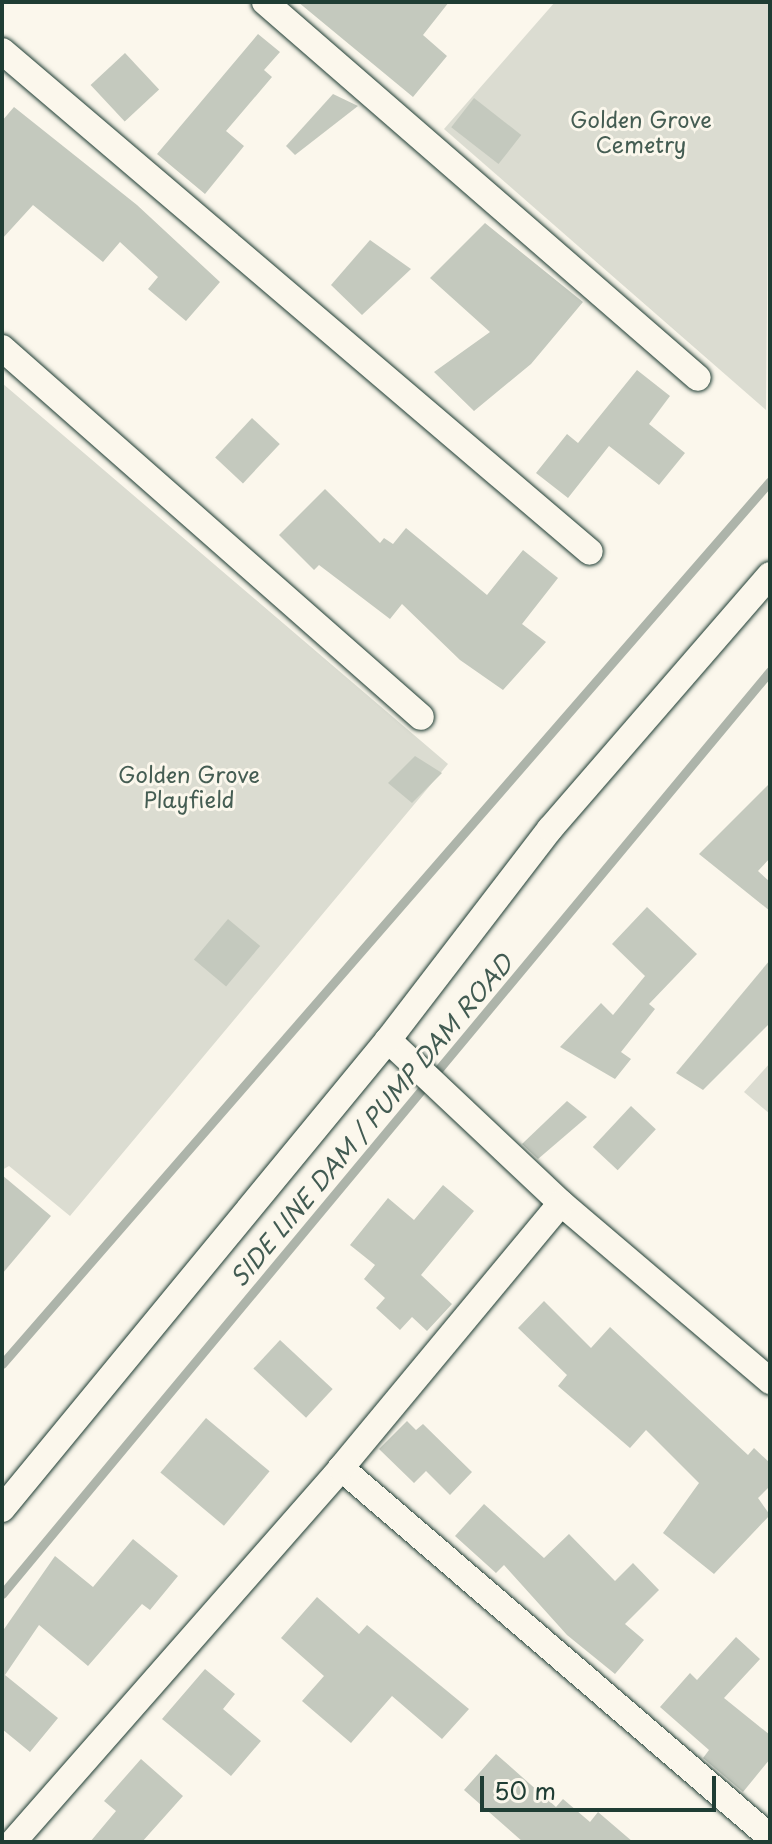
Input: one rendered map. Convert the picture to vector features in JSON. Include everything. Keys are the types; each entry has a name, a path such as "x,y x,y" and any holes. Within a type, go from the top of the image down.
{"street":[{"path":"265,2 698,378"},
{"path":"2,51 590,552"},
{"path":"2,348 421,717"},
{"path":"2,1509 388,1040 550,829 770,575"},
{"path":"388,1040 561,1203 770,1381"},
{"path":"13,1842 341,1468 561,1203"},
{"path":"341,1468 770,1837"}],"green space":[{"name":"Golden Grove Cemetry","path":"555,2 770,2 766,410 444,129"},
{"name":"Golden Grove Playfield","path":"2,383 448,764 70,1216 9,1166 2,1170"},
{"path":"770,1063 770,1114 744,1092"}],"building":[{"path":"298,2 449,2 423,35 447,56 413,97"},
{"path":"258,34 280,52 264,70 272,77 226,131 244,146 205,194 157,154"},
{"path":"125,53 159,90 125,122 91,85"},
{"path":"333,94 358,106 295,155 286,146"},
{"path":"474,98 521,135 499,164 451,127"},
{"path":"14,107 137,205 220,282 186,321 148,289 158,277 120,242 103,262 33,205 2,239 2,121"},
{"path":"485,223 583,302 531,364 474,411 434,372 490,332 430,278"},
{"path":"370,240 411,269 362,315 331,285"},
{"path":"637,370 670,396 649,424 685,453 659,485 609,446 568,498 536,473 567,434 578,443"},
{"path":"252,418 280,444 243,483 215,457"},
{"path":"325,489 380,543 384,538 393,544 406,528 487,595 523,550 558,578 522,624 546,642 503,690 460,660 402,604 390,619 319,565 314,570 279,535"},
{"path":"415,756 442,773 412,803 388,783"},
{"path":"770,783 770,858 758,871 770,882 770,911 699,854"},
{"path":"647,907 697,954 649,1004 655,1009 621,1052 631,1059 615,1079 560,1047 601,1003 613,1015 645,976 612,944"},
{"path":"228,919 260,946 226,987 194,960"},
{"path":"770,960 770,1023 703,1090 676,1073"},
{"path":"567,1101 587,1117 538,1159 522,1144"},
{"path":"631,1106 656,1129 618,1170 593,1147"},
{"path":"2,1175 51,1216 2,1274"},
{"path":"443,1185 474,1211 421,1275 452,1304 427,1331 412,1317 400,1330 376,1308 385,1298 364,1279 375,1265 350,1245 388,1198 414,1220"},
{"path":"544,1301 591,1348 610,1327 748,1455 754,1448 770,1463 770,1486 758,1498 770,1515 714,1574 663,1533 699,1483 646,1430 630,1448 558,1386 567,1375 518,1328"},
{"path":"280,1340 333,1389 306,1418 253,1369"},
{"path":"206,1418 270,1471 224,1526 160,1472"},
{"path":"407,1421 416,1430 423,1424 472,1472 450,1495 426,1471 414,1483 379,1449"},
{"path":"484,1504 544,1558 569,1534 615,1581 633,1563 659,1590 625,1624 644,1640 615,1674 567,1635 504,1565 496,1573 455,1536"},
{"path":"133,1539 178,1576 150,1610 142,1604 88,1666 39,1625 5,1675 58,1718 30,1752 2,1729 2,1632 55,1556 93,1587"},
{"path":"317,1597 359,1634 367,1625 469,1709 442,1739 392,1696 351,1743 302,1701 324,1676 281,1638"},
{"path":"736,1637 760,1659 724,1698 770,1735 770,1759 743,1792 703,1758 709,1750 660,1707 690,1673 697,1680"},
{"path":"205,1669 235,1694 223,1709 261,1741 231,1776 162,1719"},
{"path":"496,1754 556,1807 563,1799 590,1822 598,1812 633,1842 523,1842 464,1790"},
{"path":"141,1759 183,1796 142,1842 90,1842 116,1811 104,1801"}],"waterway":[{"path":"2,1364 770,481"},
{"name":"SIDE LINE DAM / PUMP DAM ROAD","path":"2,1594 770,671"}]}
